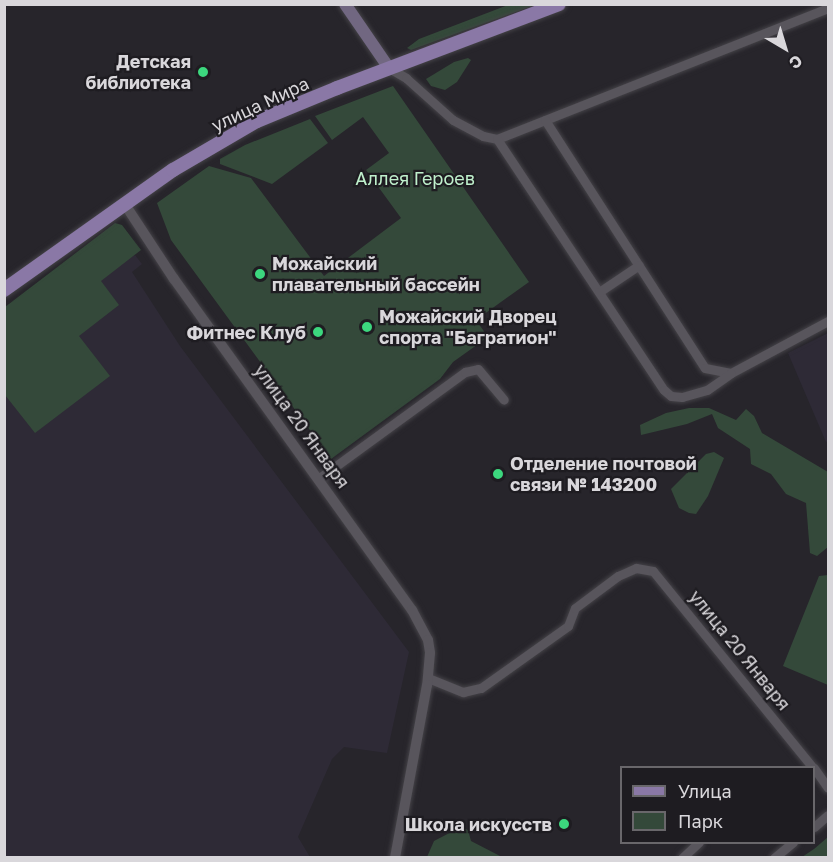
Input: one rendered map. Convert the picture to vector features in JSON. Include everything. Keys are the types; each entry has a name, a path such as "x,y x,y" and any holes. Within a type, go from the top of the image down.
{"main road":[{"path":"345,4 389,68"},
{"name":"улица Мира","path":"4,290 124,203 199,154 257,121 559,4"}],"street":[{"path":"389,68 406,78 453,120 483,136 497,139 828,8"},
{"path":"545,120 705,368 731,373"},
{"path":"497,139 664,390 671,396 682,397 707,390 731,373 828,321"},
{"name":"улица 20 Января","path":"124,203 174,279 422,627 430,653 428,678 395,858"},
{"path":"599,292 639,265"},
{"path":"318,479 472,369 484,374 504,400"},
{"name":"улица 20 Января","path":"428,678 464,692 480,688 568,626 574,608 618,576 636,568 653,571 811,766"},
{"name":"улица 20 Января","path":"815,771 828,788"},
{"path":"815,825 828,815"},
{"path":"682,858 698,844"},
{"path":"774,858 792,844"}],"shaded area":[{"path":"135,255 142,264 132,272 180,346 409,652 387,753 344,747 332,759 298,837 310,857 5,858 5,327"},
{"path":"828,333 828,441 826,442 788,353"}],"green space":[{"path":"508,5 535,5 411,50 407,48 419,39"},
{"path":"468,58 471,60 457,82 445,90 431,86 426,79 454,62"},
{"name":"Аллея Героев","path":"393,86 529,282 476,320 488,337 453,362 440,379 331,459 171,240 157,203 209,166 251,178 324,276 401,218 366,170 389,153 363,117 332,140 315,116"},
{"path":"310,119 328,143 272,184 220,164 220,159 245,145"},
{"path":"115,223 122,225 141,250 101,281 119,305 79,336 110,376 35,433 5,395 5,307"},
{"path":"689,408 709,408 736,420 746,409 754,416 762,433 828,472 828,547 817,556 810,553 806,503 786,494 771,474 751,464 750,449 718,428 712,414 687,424 641,435 640,425 666,413"},
{"path":"714,452 724,458 708,496 696,514 679,508 671,489 706,454"},
{"path":"828,575 828,685 783,666 819,576"},
{"path":"461,827 468,830 471,841 502,857 427,857 434,841"},
{"path":"828,837 828,857 802,857 814,849"}],"place":[{"name":"Детская библиотека","path":"203,72"},
{"name":"Можайский плавательный бассейн","path":"260,274"},
{"name":"Можайский Дворец спорта \"Багратион\"","path":"367,327"},
{"name":"Фитнес Клуб","path":"318,332"},
{"name":"Отделение почтовой связи № 143200","path":"498,474"},
{"name":"Школа искусств","path":"564,824"}]}
